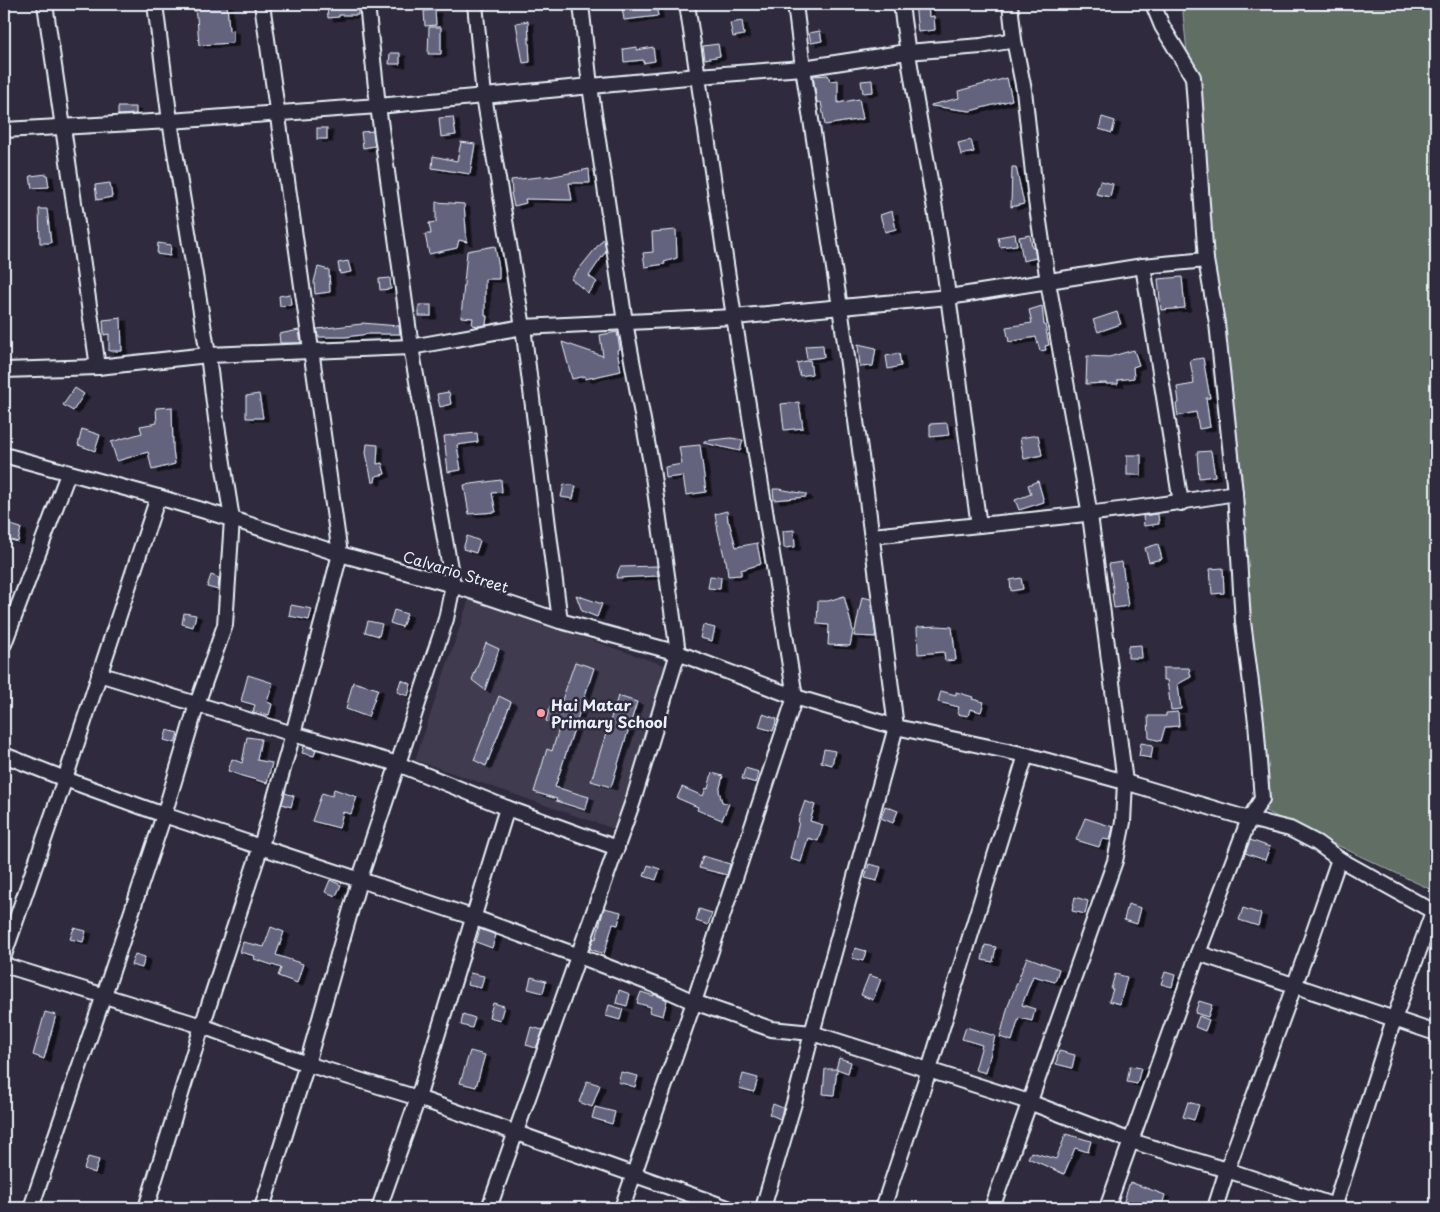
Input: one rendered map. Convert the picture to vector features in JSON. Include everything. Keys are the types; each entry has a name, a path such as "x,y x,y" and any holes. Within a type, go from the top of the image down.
{"street":[{"path":"45,4 98,367"},
{"path":"31,1208 164,815 197,704 225,625 232,519 208,355 170,121 155,4"},
{"path":"146,1208 202,1026 261,846 340,554 262,4"},
{"path":"262,1208 307,1064 359,881 446,619 453,585 411,347 378,106 367,4"},
{"path":"475,4 484,96 523,326 560,621"},
{"path":"489,1208 617,848 678,653 652,469 625,322 590,86 581,4"},
{"path":"622,1208 694,1002 795,697 734,317 687,4"},
{"path":"763,1208 794,1103 896,727 872,536 795,4"},
{"path":"901,4 907,52 934,197 949,297 979,525"},
{"path":"992,1208 1115,861 1123,822 1124,782 1090,514 1048,282 1036,201 1024,90 1014,40 1010,4"},
{"path":"1107,1208 1198,953 1249,819 1262,799 1256,722 1243,622 1234,493 1217,322 1206,260 1193,77 1162,26 1153,4"},
{"path":"4,130 170,121 378,106 803,68 907,52 981,46 1014,40"},
{"path":"4,370 98,367 208,355 411,347 523,326 734,317 949,297 1143,266 1206,260"},
{"path":"1143,266 1181,503"},
{"name":"Calvario Street","path":"4,456 158,497 340,554 453,585 560,621 678,653 795,697 896,727 1026,755 1290,829 1317,843 1338,859 1435,912"},
{"path":"4,644 68,474"},
{"path":"872,536 1090,514 1181,503 1234,493"},
{"path":"4,955 65,779 158,497"},
{"path":"99,674 292,734 398,764 507,808 617,848"},
{"path":"883,1208 929,1070 1026,755"},
{"path":"4,756 164,815 261,846 579,956 694,1002 772,1029 812,1033 929,1070 1029,1102 1131,1141 1227,1170 1336,1208 1394,1019 1435,912"},
{"path":"379,1208 418,1098 507,808"},
{"path":"1215,1208 1338,859"},
{"path":"1198,953 1436,1033"},
{"path":"4,965 202,1026 307,1064 418,1098 728,1208"}],"shaded area":[{"name":"Hai Matar Primary School","path":"469,599 667,666 614,829 415,760"}],"green space":[{"path":"1182,4 1436,4 1436,892 1265,811"}],"building":[{"path":"194,4 227,4 229,31 233,30 233,43 199,45"},
{"path":"327,4 358,4 358,15 339,15 339,17 328,18"},
{"path":"656,4 658,16 624,20 622,7"},
{"path":"915,4 928,4 929,17 934,16 935,30 918,32"},
{"path":"435,10 436,25 425,26 424,11"},
{"path":"528,21 530,62 523,63 516,23"},
{"path":"742,21 744,35 733,37 730,23"},
{"path":"429,27 441,27 441,54 428,54"},
{"path":"820,31 822,41 811,43 809,33"},
{"path":"718,44 720,56 705,59 703,46"},
{"path":"637,47 637,50 653,47 655,61 643,63 643,60 624,62 623,49"},
{"path":"390,53 400,53 400,64 389,64"},
{"path":"828,75 830,81 838,80 838,103 859,99 863,119 825,125 821,102 817,103 813,76"},
{"path":"1007,78 1012,100 970,111 931,106 959,98 958,91"},
{"path":"872,80 873,92 863,93 861,81"},
{"path":"118,107 136,107 136,114 118,115"},
{"path":"453,117 456,135 441,137 439,118"},
{"path":"1102,117 1115,121 1112,133 1099,129"},
{"path":"317,128 327,128 327,139 317,139"},
{"path":"373,131 375,146 363,148 361,132"},
{"path":"971,140 974,152 961,155 958,143"},
{"path":"461,142 475,144 470,174 432,168 433,156 457,161"},
{"path":"1012,167 1016,167 1024,204 1011,207"},
{"path":"589,169 590,183 569,183 572,200 525,199 526,203 514,206 511,180 549,177"},
{"path":"47,174 49,187 32,188 30,176"},
{"path":"1100,181 1113,184 1110,197 1096,194"},
{"path":"110,183 112,197 97,200 95,185"},
{"path":"436,202 464,204 467,242 459,240 457,248 429,254 425,234 431,234 429,223 436,222"},
{"path":"39,209 47,209 51,243 40,243"},
{"path":"892,211 896,229 885,232 880,215"},
{"path":"676,230 677,258 664,262 665,264 645,267 643,253 653,252 652,232"},
{"path":"1015,234 1017,245 1000,247 998,237"},
{"path":"1030,235 1036,258 1023,261 1019,237"},
{"path":"604,238 606,251 589,276 597,282 588,293 571,279"},
{"path":"158,243 171,245 170,256 157,254"},
{"path":"495,246 499,279 485,279 486,325 472,325 473,318 461,317 467,251"},
{"path":"348,261 351,272 340,274 338,263"},
{"path":"318,267 329,270 330,292 315,294 314,282"},
{"path":"1182,277 1185,308 1161,310 1158,279"},
{"path":"390,278 391,289 380,290 379,279"},
{"path":"290,294 291,305 280,306 279,296"},
{"path":"419,305 431,305 431,316 419,316"},
{"path":"1042,306 1049,345 1045,346 1046,350 1040,351 1036,337 1009,342 1006,327 1032,323 1029,310"},
{"path":"1117,312 1121,324 1098,332 1093,320"},
{"path":"121,318 122,351 109,351 109,334 104,335 103,320"},
{"path":"362,323 399,326 400,334 318,337 317,329"},
{"path":"299,330 301,343 280,343 279,334"},
{"path":"617,332 620,349 617,350 621,371 585,379 585,376 572,379 562,342 603,356 600,335"},
{"path":"858,344 876,348 873,366 860,367"},
{"path":"823,345 824,357 807,359 805,346"},
{"path":"1134,350 1139,365 1133,367 1134,378 1118,380 1118,384 1086,384 1087,356 1109,357"},
{"path":"899,353 901,366 888,369 886,356"},
{"path":"1203,358 1210,398 1206,398 1210,427 1199,429 1196,412 1178,416 1176,404 1179,403 1177,387 1194,384 1190,360"},
{"path":"810,360 812,374 800,376 797,363"},
{"path":"75,388 84,394 73,411 63,405"},
{"path":"449,392 451,404 440,407 437,394"},
{"path":"259,394 263,418 246,418 246,396"},
{"path":"799,402 803,428 784,430 781,404"},
{"path":"172,407 175,464 152,470 148,452 117,461 111,442 142,433 140,426 157,423 156,408"},
{"path":"947,423 949,435 930,437 930,424"},
{"path":"82,429 100,435 95,451 78,445"},
{"path":"477,433 478,442 457,445 461,470 448,472 444,436"},
{"path":"1038,435 1042,455 1024,459 1020,438"},
{"path":"731,438 743,440 740,451 704,443 704,441"},
{"path":"367,444 378,445 377,464 382,463 385,474 376,476 375,482 372,482 366,453"},
{"path":"700,445 706,492 686,495 683,476 666,478 665,467 682,464 679,447"},
{"path":"1211,451 1215,476 1199,478 1197,452"},
{"path":"1127,455 1141,455 1141,475 1127,475"},
{"path":"501,480 502,492 492,493 496,512 469,514 464,485"},
{"path":"1038,481 1044,502 1019,510 1015,500 1031,494 1028,485"},
{"path":"564,484 576,486 573,499 561,497"},
{"path":"773,489 806,494 806,497 774,500"},
{"path":"727,511 728,522 736,547 757,543 761,564 741,570 741,575 728,576 726,560 718,531 715,514"},
{"path":"1158,514 1159,524 1144,526 1143,516"},
{"path":"4,523 21,528 18,542 4,538"},
{"path":"794,530 795,547 784,548 783,531"},
{"path":"467,536 480,541 476,553 463,549"},
{"path":"1158,544 1162,559 1149,562 1145,548"},
{"path":"1122,562 1128,606 1114,608 1112,594 1114,594 1109,564"},
{"path":"657,566 658,576 616,578 620,567"},
{"path":"1223,568 1224,593 1212,594 1210,569"},
{"path":"211,575 219,578 218,590 207,587"},
{"path":"710,576 721,577 720,589 708,588"},
{"path":"1021,578 1023,589 1011,591 1010,580"},
{"path":"576,595 602,604 597,617 582,611"},
{"path":"844,596 853,631 850,646 828,645 829,625 817,624 818,601 828,601"},
{"path":"862,597 871,599 876,637 854,636"},
{"path":"291,605 312,609 309,620 289,616"},
{"path":"394,610 407,614 402,627 390,623"},
{"path":"184,613 196,615 193,627 182,624"},
{"path":"368,621 382,624 379,636 365,632"},
{"path":"703,625 715,628 712,641 700,638"},
{"path":"917,627 952,627 956,660 945,661 944,652 918,654"},
{"path":"486,643 499,649 485,690 472,680"},
{"path":"1141,645 1142,658 1128,658 1128,646"},
{"path":"575,662 594,668 555,787 589,797 585,810 534,792 547,749 552,751 560,725 546,721 550,706 559,709"},
{"path":"1163,668 1189,668 1191,677 1178,684 1181,709 1171,710 1167,680 1163,680"},
{"path":"248,675 273,683 267,702 272,704 269,715 253,711 255,705 241,701"},
{"path":"401,680 411,684 408,696 397,692"},
{"path":"353,682 378,689 368,717 346,709"},
{"path":"941,691 956,695 956,692 984,702 981,712 970,709 968,716 957,714 959,707 938,702"},
{"path":"499,696 511,702 486,766 474,760"},
{"path":"618,696 637,702 611,787 591,781"},
{"path":"1178,712 1179,726 1165,727 1161,741 1149,738 1148,716 1166,716 1166,713"},
{"path":"763,714 777,719 773,731 759,727"},
{"path":"167,730 178,733 175,743 164,740"},
{"path":"247,737 261,739 257,760 272,763 267,783 228,771 232,759 242,763"},
{"path":"1141,743 1153,745 1151,758 1139,756"},
{"path":"304,746 316,750 314,756 302,753"},
{"path":"824,749 835,751 832,765 821,762"},
{"path":"745,768 759,772 756,783 742,779"},
{"path":"712,773 723,776 719,791 722,802 729,804 722,820 697,810 698,807 677,798 682,787 703,796 706,788 708,789"},
{"path":"334,789 357,797 351,814 343,812 339,828 312,821 322,793 332,796"},
{"path":"285,793 294,796 291,807 282,804"},
{"path":"805,801 815,805 810,821 823,825 818,841 808,838 801,862 790,859 798,821"},
{"path":"885,806 898,811 893,823 881,818"},
{"path":"1085,818 1113,827 1110,840 1102,839 1099,847 1076,840"},
{"path":"1250,840 1270,847 1265,860 1245,853"},
{"path":"703,856 730,864 727,875 699,868"},
{"path":"869,864 881,867 877,881 865,878"},
{"path":"648,865 660,869 656,880 644,876"},
{"path":"330,880 341,885 336,896 325,892"},
{"path":"1075,897 1088,901 1085,914 1072,911"},
{"path":"1128,904 1141,908 1137,924 1124,920"},
{"path":"604,908 621,912 618,925 613,924 604,954 590,949 594,938 596,939"},
{"path":"1243,908 1261,914 1258,926 1239,920"},
{"path":"699,909 712,913 708,925 696,921"},
{"path":"271,927 284,932 276,955 303,964 297,983 278,976 281,968 254,959 255,956 240,952 243,942 264,947"},
{"path":"74,928 86,931 83,942 70,939"},
{"path":"480,929 496,935 492,948 476,942"},
{"path":"985,945 996,947 993,962 982,960"},
{"path":"855,948 866,951 863,961 852,958"},
{"path":"135,954 145,957 142,968 131,965"},
{"path":"1027,957 1059,969 1055,982 1033,976 1022,1005 1035,1009 1032,1021 1019,1018 1012,1041 1000,1037 1008,1006"},
{"path":"1165,972 1175,975 1172,987 1161,984"},
{"path":"470,973 484,976 481,988 467,985"},
{"path":"1115,974 1127,977 1120,1004 1109,1001"},
{"path":"869,975 881,979 873,1000 861,995"},
{"path":"531,977 546,981 543,993 528,989"},
{"path":"619,990 630,994 627,1006 616,1003"},
{"path":"641,992 654,996 654,994 667,1000 663,1016 649,1012 651,1007 637,1003"},
{"path":"1199,1001 1212,1005 1208,1017 1195,1013"},
{"path":"493,1003 504,1006 500,1020 489,1017"},
{"path":"609,1005 623,1009 620,1020 606,1016"},
{"path":"45,1012 56,1015 44,1059 33,1055"},
{"path":"463,1014 475,1018 472,1028 461,1025"},
{"path":"1199,1016 1209,1020 1205,1031 1195,1027"},
{"path":"531,1027 543,1030 536,1048 526,1045"},
{"path":"966,1027 995,1036 986,1073 975,1070 982,1045 962,1039"},
{"path":"470,1051 485,1055 476,1087 460,1083"},
{"path":"1059,1051 1075,1055 1072,1068 1056,1064"},
{"path":"839,1058 851,1062 848,1073 837,1069 834,1095 823,1094 825,1069 836,1069"},
{"path":"1130,1066 1141,1068 1137,1084 1127,1082"},
{"path":"621,1072 638,1076 635,1087 618,1082"},
{"path":"743,1074 758,1078 754,1092 739,1088"},
{"path":"587,1081 600,1085 592,1107 579,1102"},
{"path":"1188,1102 1199,1105 1194,1120 1183,1117"},
{"path":"773,1104 783,1108 780,1119 769,1114"},
{"path":"595,1107 615,1112 612,1124 592,1118"},
{"path":"1066,1134 1091,1141 1088,1152 1075,1148 1064,1174 1028,1158 1031,1152 1056,1159"},
{"path":"88,1157 99,1160 95,1173 84,1169"},
{"path":"1130,1182 1165,1195 1161,1208 1139,1208 1123,1204"}],"place":[{"name":"Hai Matar Primary School","path":"541,713"}]}
